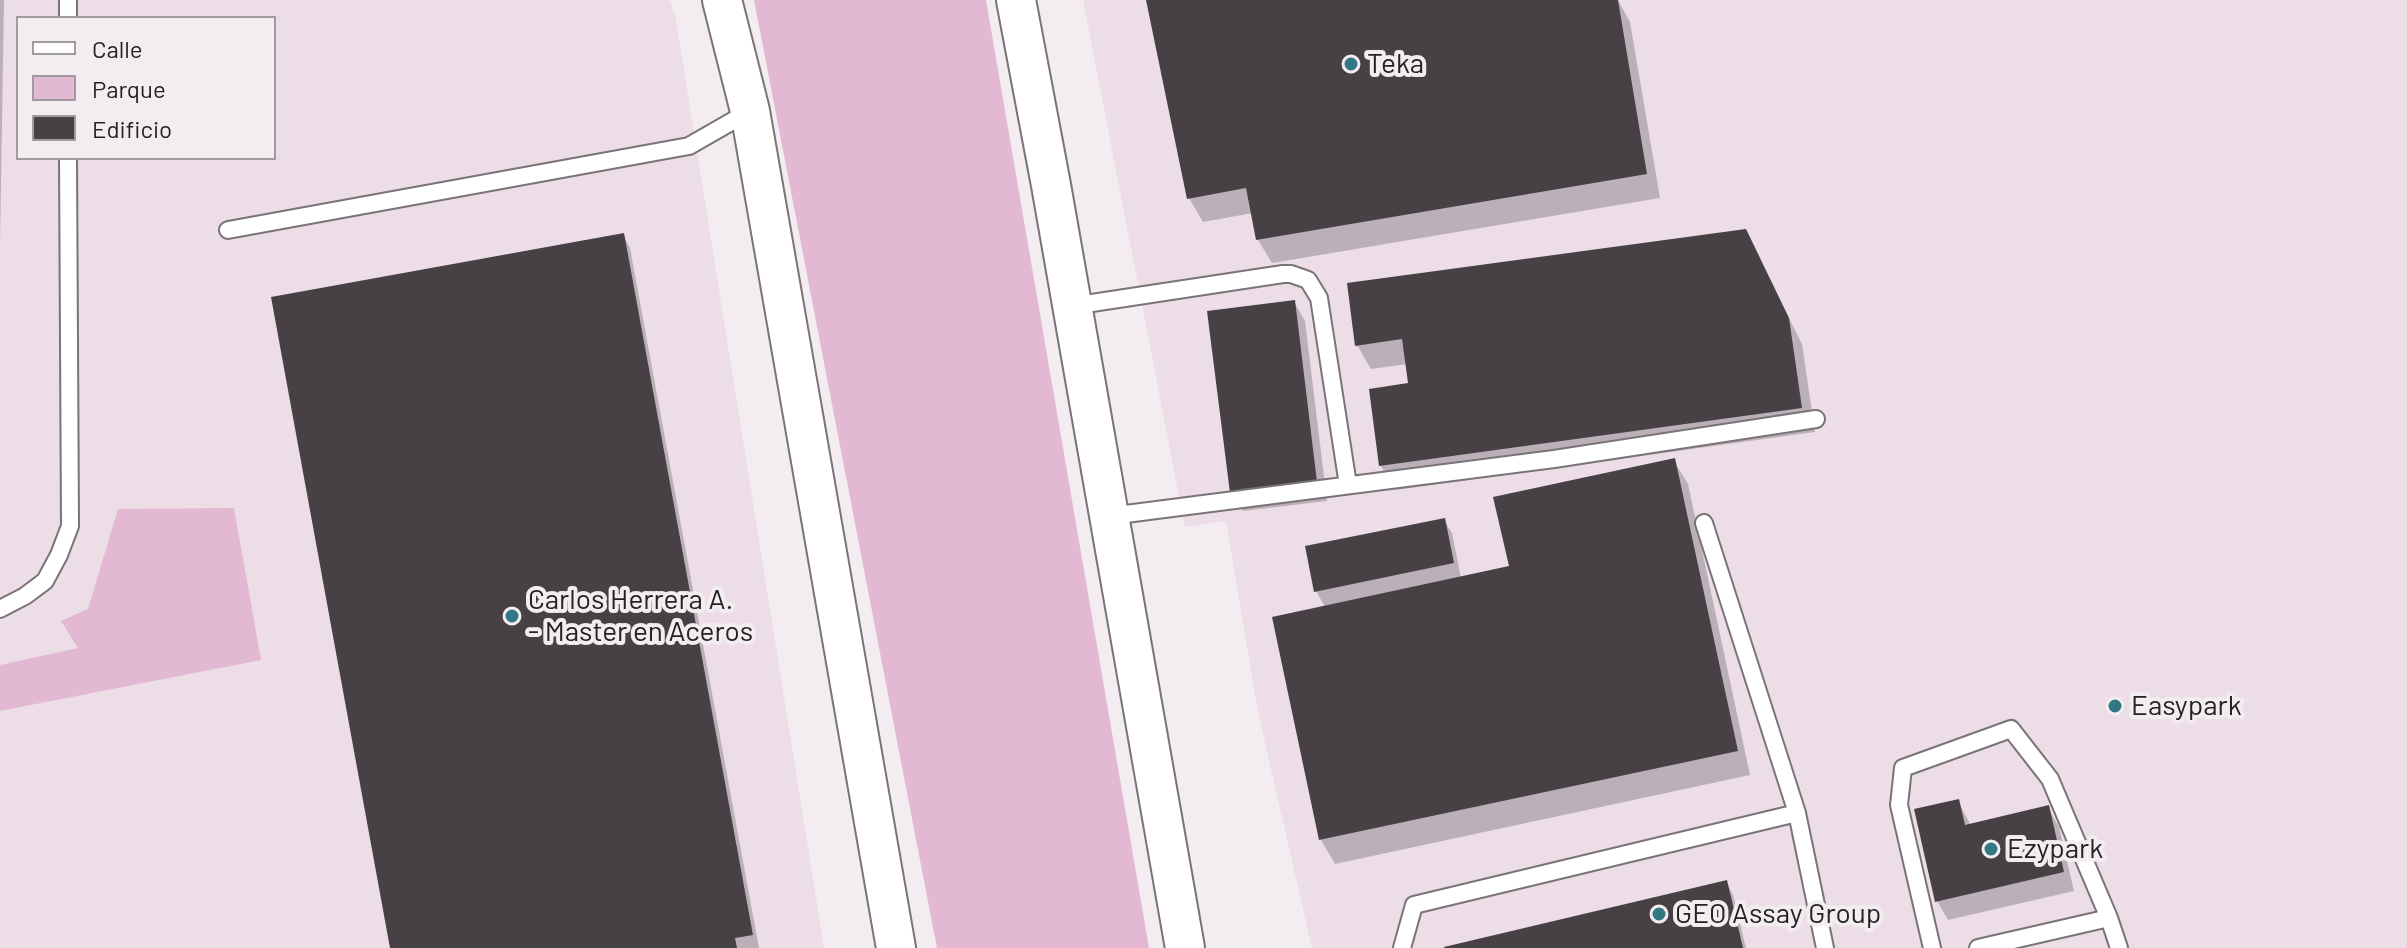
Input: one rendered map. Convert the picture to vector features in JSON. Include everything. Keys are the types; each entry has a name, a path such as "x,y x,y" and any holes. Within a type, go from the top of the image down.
{"street":[{"path":"722,0 750,111 889,937"},
{"path":"1016,0 1185,948"},
{"path":"1172,877 1203,948"}],"lane":[{"path":"228,230 689,146 750,111"},
{"path":"0,609 45,581 70,526 68,160"},
{"path":"1072,306 1283,274 1308,280 1319,298 1348,485"},
{"path":"1108,516 1554,459 1816,419"},
{"path":"1704,523 1797,813 1825,948"},
{"path":"1932,948 1899,805 1903,768 2011,729 2050,779 2119,948"},
{"path":"1402,948 1414,905 1797,813"},
{"path":"1978,948 2109,918"}],"shaded area":[{"path":"0,0 670,0 676,20 824,948 0,948"},
{"path":"1083,0 2407,0 2407,948 1312,948 1258,712 1226,521 1185,527"}],"green space":[{"path":"754,0 986,0 1149,948 937,948"},
{"path":"234,508 261,660 0,711 0,665 78,648 61,621 88,609 118,509"}],"building":[{"path":"1146,0 1618,0 1647,174 1256,240 1246,188 1187,199"},
{"path":"1746,229 1789,318 1802,408 1379,466 1369,389 1408,383 1402,339 1355,346 1347,283"},
{"name":"Carlos Herrera A. - Master en Aceros","path":"624,233 753,935 735,938 737,948 390,948 271,297"},
{"path":"1295,300 1317,482 1230,493 1207,311"},
{"path":"1675,458 1738,751 1319,840 1272,617 1509,566 1493,497"},
{"path":"1445,518 1454,563 1314,592 1305,546"},
{"name":"Ezypark","path":"1959,799 1965,825 2049,805 2064,872 1935,902 1914,809"},
{"name":"GEO Assay Group","path":"1727,880 1743,948 1444,948 1444,947"}],"place":[{"name":"Teka","path":"1351,64"},
{"name":"Carlos Herrera A. - Master en Aceros","path":"512,616"},
{"name":"Easypark","path":"2115,706"},
{"name":"Ezypark","path":"1991,849"},
{"name":"GEO Assay Group","path":"1659,914"}]}
